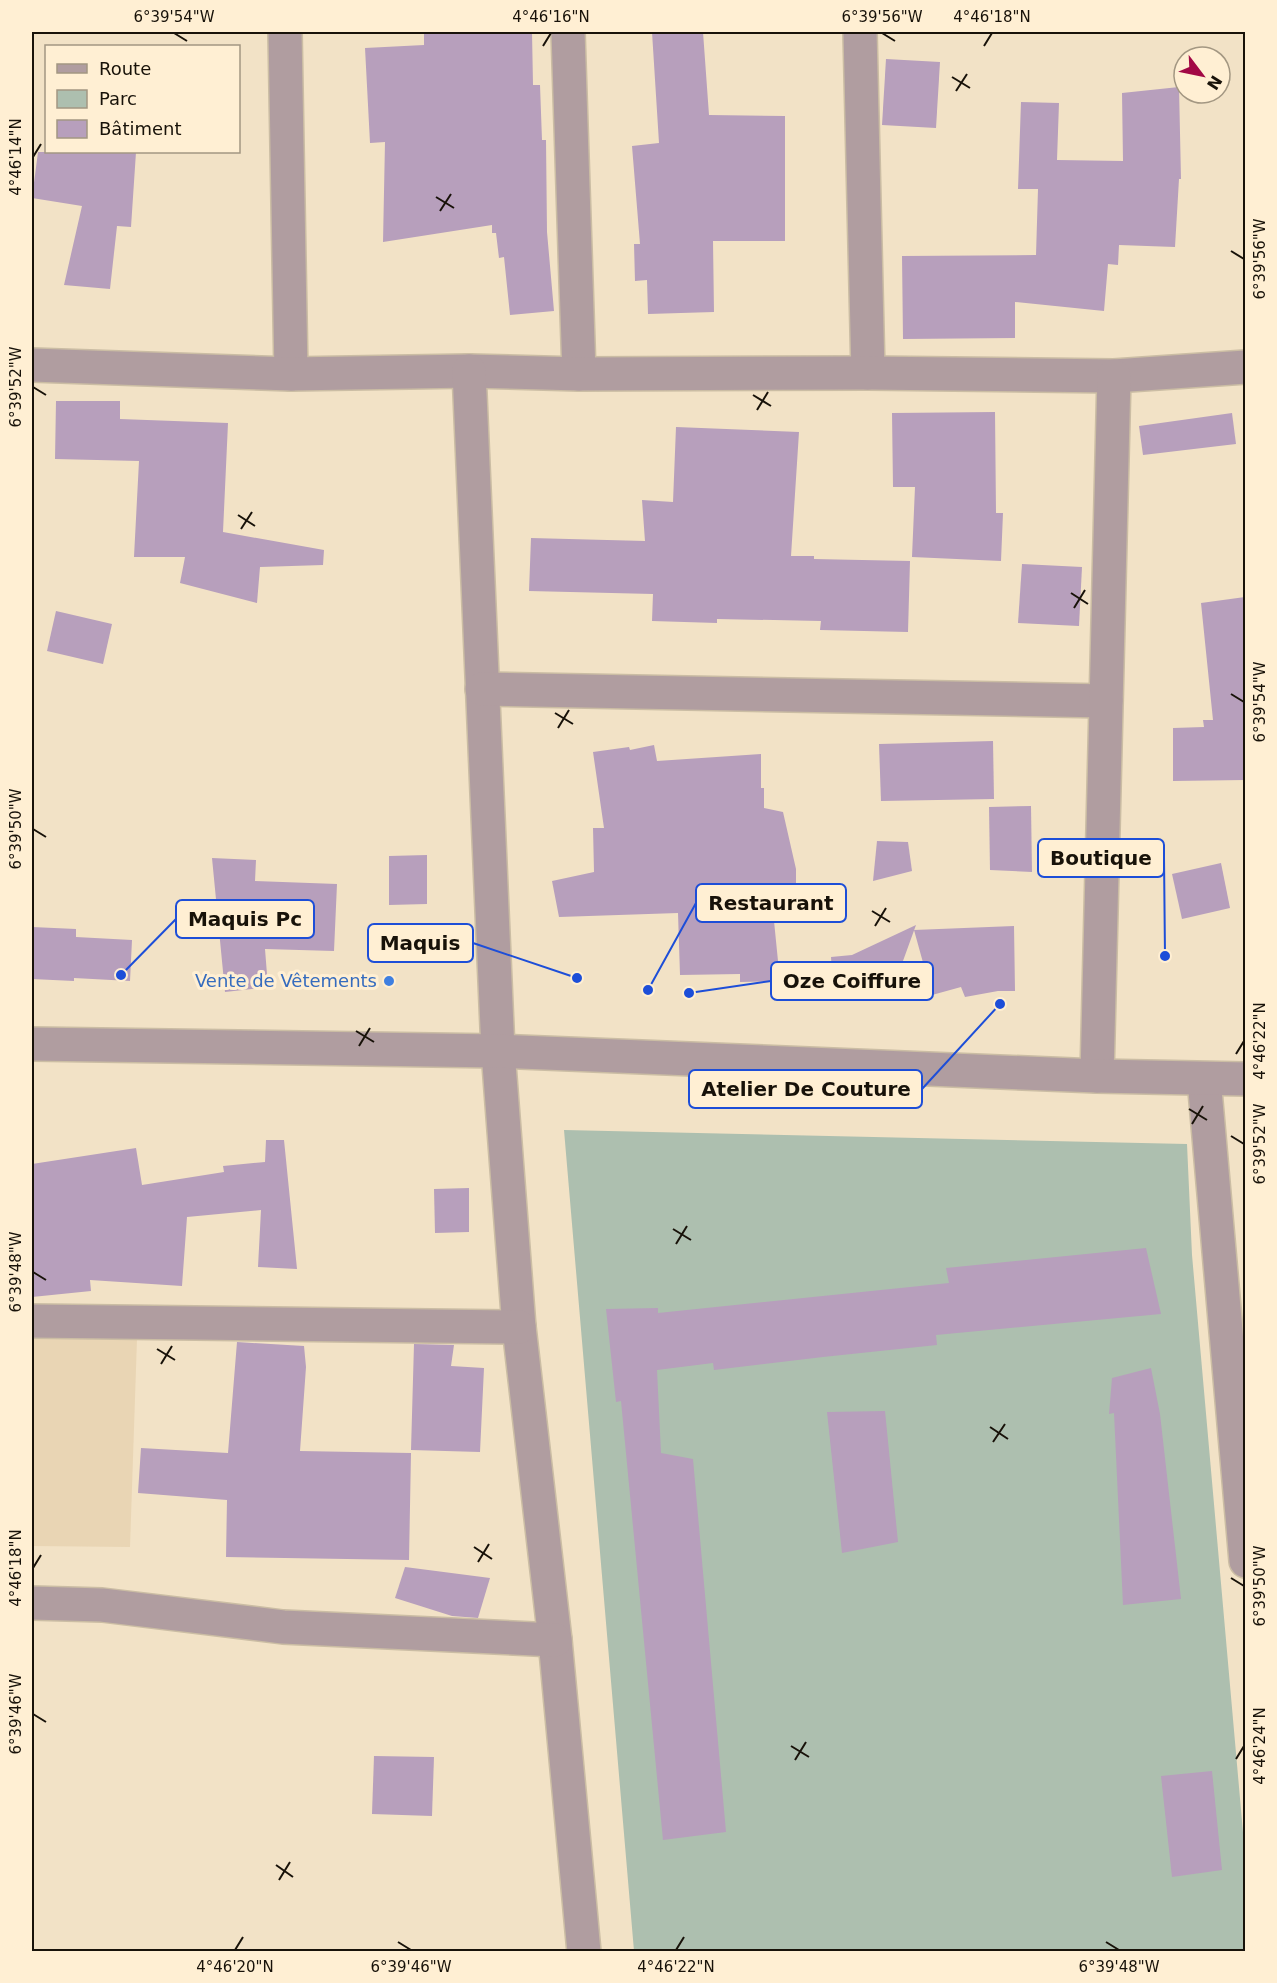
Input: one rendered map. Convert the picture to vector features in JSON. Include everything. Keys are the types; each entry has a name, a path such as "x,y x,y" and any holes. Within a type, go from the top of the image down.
{"street":[{"path":"285,32 291,374"},
{"path":"568,32 579,374"},
{"path":"860,32 868,373"},
{"path":"32,365 291,374 469,371 579,374 868,373 1114,376 1245,367"},
{"path":"469,371 498,1051 519,1327 555,1640 585,1952"},
{"path":"1097,1076 1114,376"},
{"path":"482,689 1106,701"},
{"path":"32,1044 498,1051 1097,1076 1245,1079"},
{"path":"1204,1078 1245,1561"},
{"path":"32,1321 519,1327"},
{"path":"32,1603 102,1605 283,1627 555,1640"}],"shaded area":[{"path":"32,1336 137,1339 130,1547 32,1546"}],"green space":[{"path":"564,1130 1187,1144 1192,1255 1245,1855 1245,1951 634,1951"}],"building":[{"path":"424,32 532,32 533,85 540,85 542,140 546,140 547,232 554,311 510,315 504,257 499,258 496,233 492,233 492,225 383,242 385,142 370,143 365,48 424,45"},
{"path":"652,32 703,32 709,115 785,116 785,241 713,241 714,312 648,314 647,280 635,281 634,244 640,244 632,146 659,143"},
{"path":"886,59 940,62 936,128 882,125"},
{"path":"1172,88 1172,105 1179,105 1181,179 1179,179 1175,247 1119,245 1118,265 1108,264 1104,311 1015,302 1015,338 903,339 902,256 1036,255 1038,189 1018,189 1021,102 1059,103 1057,160 1123,161 1122,93"},
{"path":"38,152 136,153 131,227 117,226 110,289 64,285 82,206 32,198"},
{"path":"56,401 120,401 120,419 228,423 223,532 324,550 323,565 260,567 257,603 180,583 185,557 134,557 139,461 55,459"},
{"path":"995,412 996,513 1003,513 1001,561 912,557 915,487 893,487 892,413"},
{"path":"1232,413 1236,444 1143,455 1139,426"},
{"path":"676,427 799,432 791,556 814,556 814,559 910,561 908,632 820,630 821,621 717,619 717,623 652,621 653,594 529,591 531,538 645,541 642,500 673,502"},
{"path":"1022,564 1082,567 1079,626 1018,623"},
{"path":"1245,597 1245,780 1173,781 1173,728 1204,727 1203,720 1213,720 1201,603"},
{"path":"56,611 112,624 103,664 47,651"},
{"path":"993,741 994,799 881,801 879,744"},
{"path":"654,745 657,761 761,754 761,788 764,788 764,808 783,812 796,869 796,890 771,891 780,981 740,982 740,974 680,975 678,913 559,917 552,881 594,872 593,828 604,828 593,752 629,747 630,750"},
{"path":"1031,806 1032,872 990,870 989,807"},
{"path":"877,841 908,842 912,871 873,881"},
{"path":"427,855 427,904 389,905 389,856"},
{"path":"212,858 256,860 255,881 337,884 334,951 265,949 268,987 225,992"},
{"path":"1221,863 1230,908 1182,919 1172,874"},
{"path":"916,925 895,983 833,988 831,957 852,955"},
{"path":"1014,926 1015,991 998,991 965,997 961,987 932,995 914,930"},
{"path":"32,927 76,929 76,937 132,940 130,981 74,978 74,981 32,979"},
{"path":"266,1140 284,1140 297,1269 258,1267 261,1210 187,1217 182,1286 90,1280 91,1291 32,1297 32,1164 136,1148 142,1185 224,1172 223,1166 265,1162"},
{"path":"469,1188 469,1232 435,1233 434,1189"},
{"path":"1146,1248 1161,1314 936,1335 937,1345 714,1370 713,1363 657,1370 661,1453 693,1459 726,1832 663,1840 621,1401 616,1402 606,1309 658,1308 658,1313 949,1283 946,1268"},
{"path":"237,1342 304,1346 306,1367 300,1451 411,1453 409,1560 226,1557 227,1500 138,1493 141,1448 228,1453"},
{"path":"414,1344 454,1345 451,1366 484,1368 480,1452 411,1450"},
{"path":"1151,1368 1160,1414 1181,1599 1123,1605 1114,1413 1109,1414 1112,1378"},
{"path":"885,1411 898,1542 842,1553 827,1412"},
{"path":"405,1567 490,1578 478,1618 452,1616 395,1598"},
{"path":"374,1756 434,1757 432,1816 372,1814"},
{"path":"1212,1771 1222,1870 1172,1877 1161,1776"}],"place":[{"name":"Boutique","path":"1165,956"},
{"name":"Maquis Pc","path":"121,975"},
{"name":"Maquis","path":"577,978"},
{"name":"Vente de Vêtements","path":"389,981"},
{"name":"Restaurant","path":"648,990"},
{"name":"Oze Coiffure","path":"689,993"},
{"name":"Atelier De Couture","path":"1000,1004"}]}
